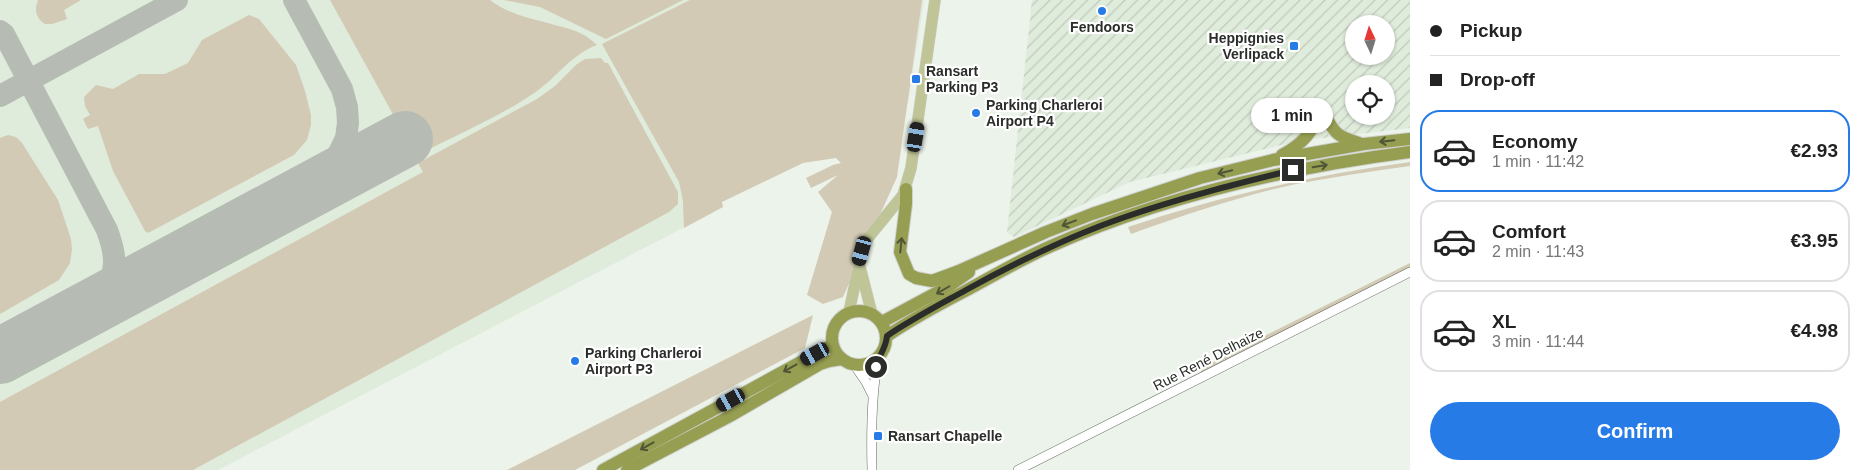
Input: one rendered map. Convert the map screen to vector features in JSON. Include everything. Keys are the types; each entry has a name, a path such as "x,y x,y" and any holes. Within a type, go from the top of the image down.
{"highway":[{"path":"1272,160 1298,146 1309,134 1323,112 1333,130 1342,138 1364,144"},
{"path":"906,189 900,252 909,274 916,278 934,280 1046,232 1123,203 1200,178 1272,160 1364,144 1410,139"},
{"path":"887,336 909,321 1009,266 1124,217 1206,191 1293,170 1410,152"},
{"path":"882,322 949,286 999,253"},
{"path":"857,311 872,314 882,322 887,336 886,345 878,358 869,364 855,366 842,359 832,345 833,329 838,320 850,312 857,311"},
{"path":"603,470 832,345"},
{"path":"627,470 730,416 820,364 842,359"}],"main road":[{"path":"850,312 862,251 868,238 896,206 906,189 911,168 935,0"},
{"path":"859,263 872,314"}],"street":[{"name":"Rue René Delhaize","path":"1018,470 1410,272"},
{"path":"872,470 871,419 873,384 878,358"},
{"path":"855,366 873,397"}],"shaded area":[{"path":"0,0 924,0 908,104 721,201 723,207 218,470 0,470"},
{"path":"38,0 81,0 64,10 67,19 52,24 45,24 37,14"},
{"path":"330,0 490,0 516,14 578,32 597,45 580,54 545,85 523,100 416,156"},
{"path":"504,0 683,0 606,39 540,7"},
{"path":"690,0 922,0 897,177 843,297 823,304 807,295 832,212 818,192 838,175 811,188 806,178 841,163 836,158 803,163 722,202 723,207 684,228 683,201 679,182 602,44"},
{"path":"1032,0 1410,0 1410,128 1298,141 1130,182 1014,237 1007,232"},
{"path":"249,15 259,19 296,65 311,115 311,125 307,140 294,155 148,233 145,231 113,171 98,126 88,129 83,119 90,115 85,106 84,97 96,85 113,89 139,74 165,74 188,63 202,40"},
{"path":"601,58 605,63 608,63 678,192 678,204 669,212 193,470 0,470 0,402 423,172 418,163 537,99 555,86 577,64 585,59"},
{"path":"8,135 16,137 22,143 58,200 71,239 72,249 70,263 59,280 0,314 0,138"},
{"path":"1410,162 1410,166 1296,184 1254,194 1131,234 1128,227 1232,196 1338,173"},
{"path":"1410,263 1410,268 1202,373 1199,369"},
{"path":"813,315 805,348 575,470 507,470"}],"taxiway":[{"path":"0,96 177,0"},
{"path":"294,0 342,89 347,107 348,123 346,138 333,165 323,179 305,191"},
{"path":"0,31 4,34 107,230 114,254 113,272 105,288 90,308"}],"runway":[{"path":"0,356 405,139"}],"place":[{"name":"Fendoors","path":"1102,11"},
{"name":"Heppignies Verlipack","path":"1294,46"},
{"name":"Ransart Parking P3","path":"916,79"},
{"name":"Parking Charleroi Airport P4","path":"976,113"},
{"name":"Parking Charleroi Airport P3","path":"575,361"},
{"name":"Ransart Chapelle","path":"878,436"}],"route":[{"path":"876,367 878,358 883,353 886,345 887,336 909,321 1009,266 1124,217 1206,191 1293,170"}]}
